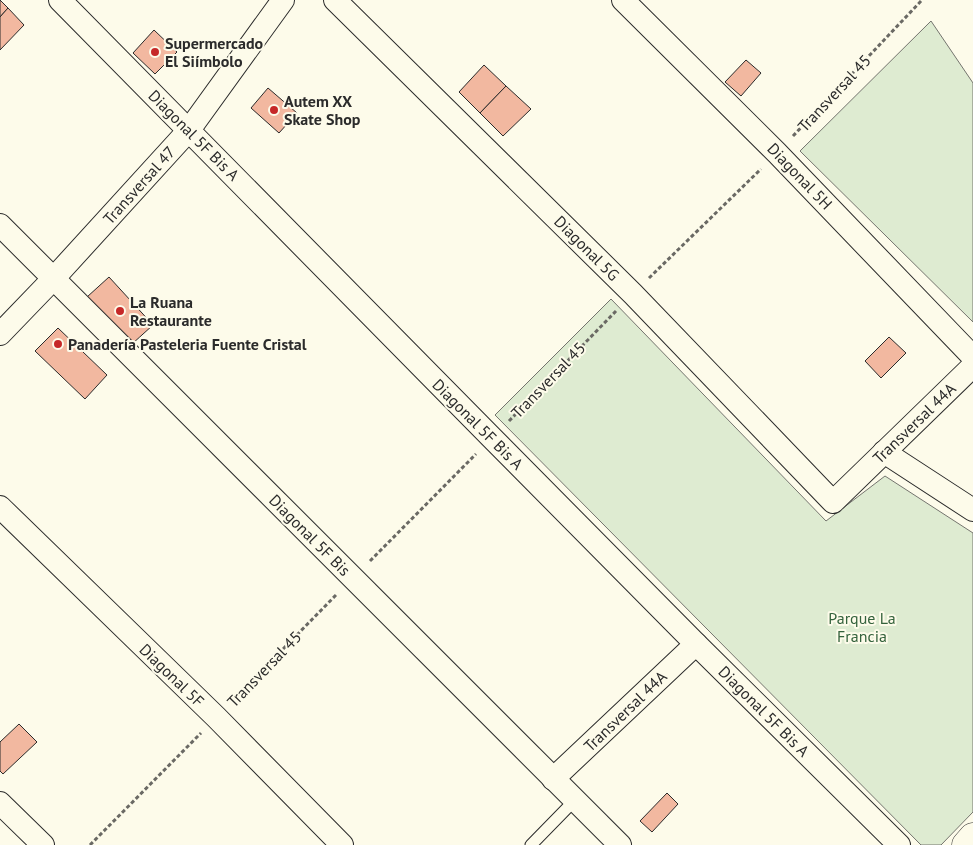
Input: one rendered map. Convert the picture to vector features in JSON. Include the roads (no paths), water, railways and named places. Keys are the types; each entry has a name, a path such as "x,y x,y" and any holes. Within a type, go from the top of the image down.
{"street":[{"name":"Diagonal 5F Bis A","path":"60,0 696,644 899,845"},
{"name":"Transversal 47","path":"0,334 54,278 189,130 283,0"},
{"name":"Diagonal 5G","path":"336,0 633,294 833,502"},
{"name":"Diagonal 5H","path":"623,0 778,153 973,357"},
{"name":"Diagonal 5F Bis","path":"0,225 620,845"},
{"name":"Transversal 44A","path":"833,502 973,366"},
{"path":"884,452 973,510"},
{"name":"Diagonal 5F","path":"0,507 216,718 342,845"},
{"name":"Transversal 44A","path":"553,779 696,644"},
{"path":"2,807 43,845"},
{"path":"966,845 973,837"}],"lane":[{"path":"531,845 575,800"}],"place":[{"name":"Supermercado El Siímbolo","path":"155,52"},
{"name":"Autem XX Skate Shop","path":"274,110"},
{"name":"La Ruana Restaurante","path":"120,311"},
{"name":"Panadería Pasteleria Fuente Cristal","path":"58,344"}],"park label":[{"name":"Parque La Francia","path":"862,627"}]}
